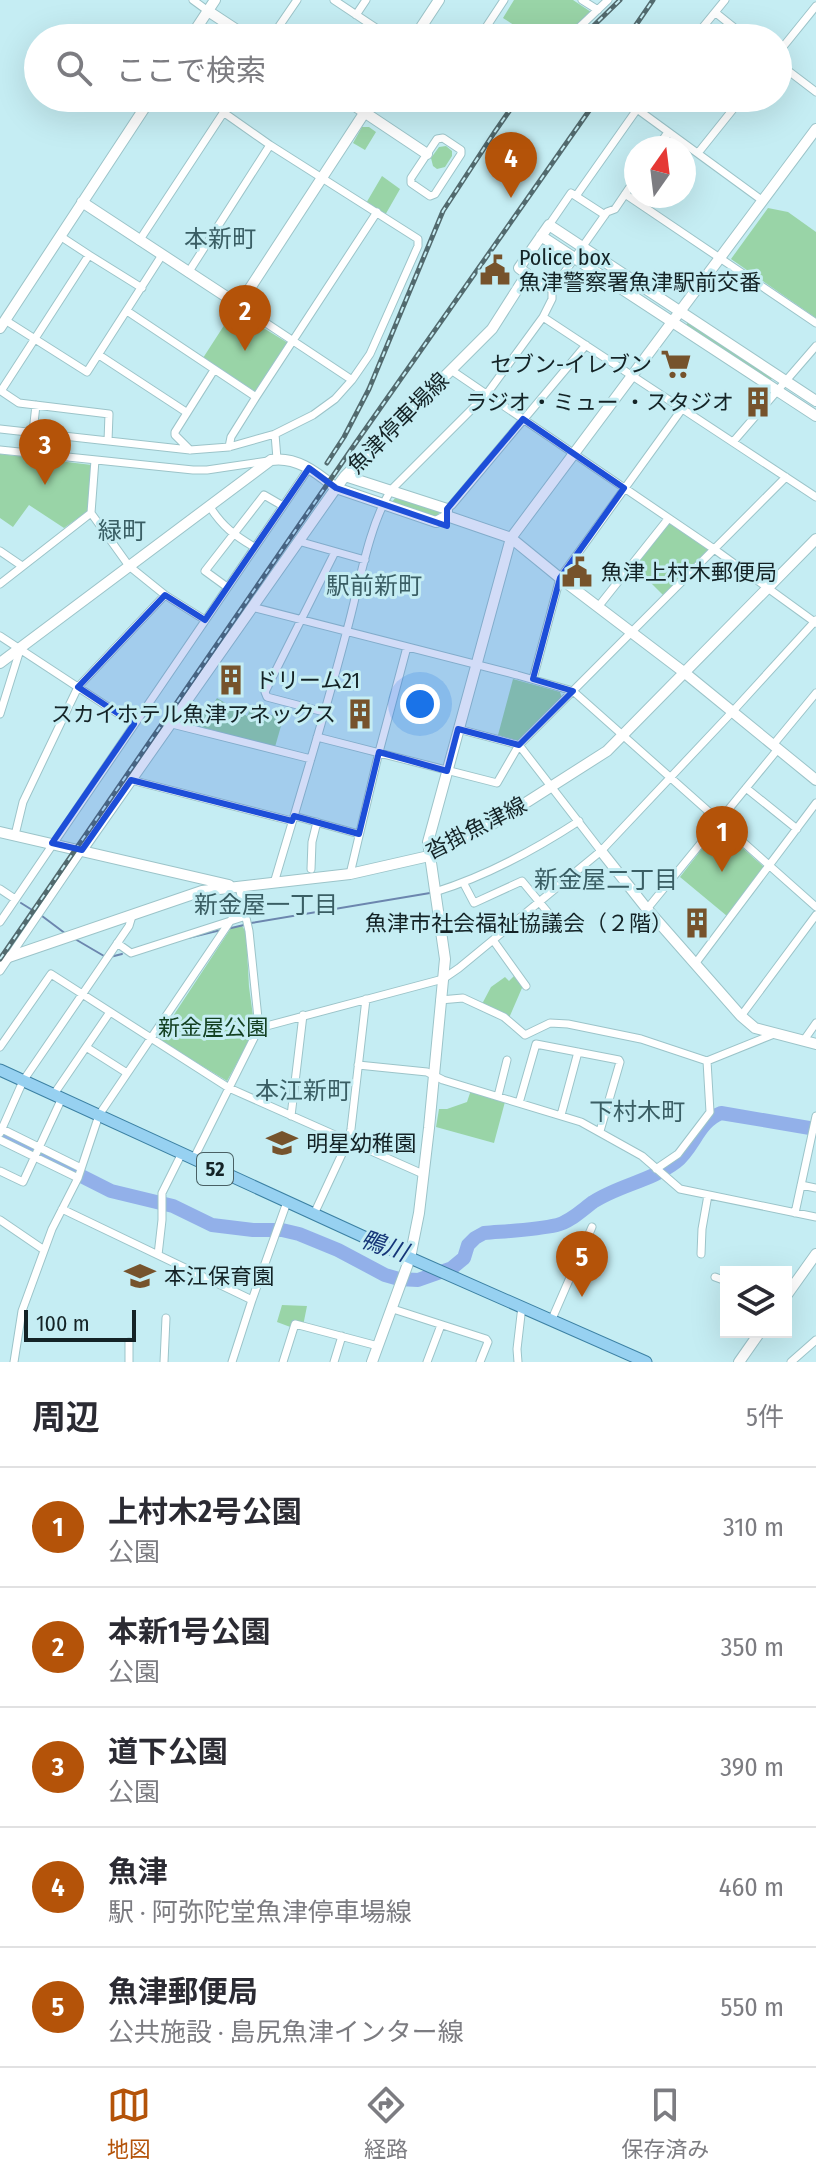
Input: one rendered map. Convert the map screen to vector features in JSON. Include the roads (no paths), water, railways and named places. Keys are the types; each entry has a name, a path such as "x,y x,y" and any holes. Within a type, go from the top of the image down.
{"main road":[{"name":"52","path":"0,1070 641,1361"}],"street":[{"path":"193,0 228,24"},
{"path":"199,24 215,0"},
{"path":"281,24 297,0"},
{"path":"334,0 370,24"},
{"path":"356,15 366,0"},
{"path":"423,24 439,0"},
{"path":"488,24 504,0"},
{"path":"582,0 598,10"},
{"path":"583,24 608,0"},
{"path":"706,24 725,0"},
{"path":"792,36 816,6"},
{"path":"716,13 730,24"},
{"path":"792,74 816,92"},
{"path":"142,112 3,324 35,339 87,372 162,255"},
{"path":"0,429 190,450 229,447 275,434 324,407 352,380 370,354 418,246 418,239 223,112 139,241"},
{"path":"576,196 635,112"},
{"path":"641,112 763,201"},
{"path":"698,153 731,112"},
{"path":"239,305 365,113 427,154"},
{"path":"372,1362 410,1258 419,1213 434,1075 445,959 428,842 511,538 816,129"},
{"path":"665,136 668,132"},
{"path":"443,138 461,150 435,194 430,196 411,183 411,178 427,154 437,139 443,138"},
{"path":"188,273 270,145"},
{"path":"605,215 571,193 549,225 816,401"},
{"path":"274,883 383,504 391,490 486,395 543,317 552,299 552,290 607,212 615,209 624,196"},
{"path":"82,202 352,380"},
{"path":"646,208 816,323"},
{"path":"229,447 231,437 256,397 377,212"},
{"name":"魚津停車場線","path":"274,460 294,461 336,488 492,329 527,274 519,268 549,225"},
{"path":"60,236 142,288"},
{"path":"541,236 816,416"},
{"path":"89,255 1,390 19,403 109,414 108,441"},
{"path":"527,274 552,290"},
{"path":"127,311 256,397"},
{"path":"543,317 816,497"},
{"path":"0,971 5,958 336,488 436,522 586,345"},
{"path":"733,442 816,346"},
{"path":"99,355 186,412"},
{"path":"190,450 175,432 214,370"},
{"path":"259,1028 443,979 601,851 815,621 451,370"},
{"path":"33,432 36,405"},
{"path":"533,679 560,578 682,409"},
{"path":"274,460 275,434"},
{"path":"0,450 207,470 274,460"},
{"path":"95,460 91,513 129,566 165,595 205,620"},
{"path":"0,663 274,460"},
{"path":"0,922 309,468"},
{"path":"345,476 391,490 511,538 816,780"},
{"path":"317,737 497,783 519,745 786,477"},
{"path":"227,587 205,571 264,495 283,506"},
{"path":"210,507 221,524 254,547"},
{"path":"0,584 91,513"},
{"path":"598,607 668,519"},
{"name":"沓掛魚津線","path":"5,958 202,891 350,874 429,856 491,825 599,756 622,737 816,539"},
{"path":"298,541 365,560"},
{"path":"0,551 22,566"},
{"path":"324,712 267,697 265,692 335,552"},
{"path":"15,835 23,802 78,687 165,595"},
{"path":"252,607 573,691 816,907"},
{"path":"0,636 134,724"},
{"path":"350,874 407,647"},
{"path":"0,714 21,648"},
{"path":"647,909 746,788 816,693"},
{"path":"172,724 311,759"},
{"path":"458,729 519,745 647,909 741,1016 755,1028 816,1044"},
{"path":"131,780 359,834"},
{"path":"746,788 797,829"},
{"path":"695,964 816,803"},
{"path":"435,892 464,884 521,857 579,821"},
{"path":"311,869 312,842 317,822"},
{"path":"0,832 239,887 249,931 259,1028 194,1158"},
{"path":"464,884 474,903 522,881 555,921"},
{"path":"0,889 15,899"},
{"path":"741,1016 816,915"},
{"path":"81,1168 1,1130 23,1081 129,926 132,916"},
{"path":"117,943 131,953 246,916"},
{"path":"14,1362 22,1311 44,1250 78,1178 99,1115 231,920"},
{"path":"493,940 526,986"},
{"path":"0,1047 51,974 229,1088 423,1174"},
{"path":"440,1000 463,998 504,1017 525,1035 550,1023 568,1024 641,1039 707,1061 776,1033"},
{"path":"314,1214 348,1141 366,999"},
{"path":"0,1171 23,1182 58,1096 110,1012"},
{"path":"291,1116 303,1015"},
{"path":"804,1040 816,1023"},
{"path":"519,1103 536,1044 619,1060 600,1131"},
{"path":"86,1047 127,1073"},
{"path":"561,1115 578,1052"},
{"path":"498,1096 507,1060"},
{"path":"656,1169 678,1154 710,1112 707,1061"},
{"path":"358,1065 427,1072 561,1115 600,1131 642,1156 680,1189 816,1217"},
{"path":"795,1213 816,1116"},
{"path":"0,1140 78,1178"},
{"path":"158,1255 162,1193 182,1153"},
{"path":"801,1185 816,1188"},
{"path":"701,1254 708,1195"},
{"path":"232,1362 287,1202"},
{"path":"62,1209 252,1300"},
{"path":"0,1220 44,1250"},
{"path":"552,1319 592,1227"},
{"path":"792,1288 816,1254"},
{"path":"715,1277 720,1279"},
{"path":"518,1362 522,1306"},
{"path":"393,1309 486,1339 488,1342 480,1362"},
{"path":"164,1362 166,1318"},
{"path":"283,1362 295,1324 378,1346"},
{"path":"427,1362 441,1325"},
{"path":"334,1362 342,1336"},
{"path":"739,1362 756,1338"},
{"path":"791,1362 816,1340"},
{"path":"129,1342 129,1362"}],"waterway":[{"path":"251,923 430,893"},
{"path":"21,903 37,913"},
{"path":"42,916 66,934"},
{"path":"227,929 244,925"},
{"path":"188,938 221,930"},
{"path":"75,939 104,956"},
{"path":"110,957 122,954"},
{"name":"鴨川","path":"0,1135 111,1191 173,1206 212,1225 299,1234 385,1275 418,1280 452,1268 464,1258 468,1245 484,1233 562,1223 603,1196 666,1168 682,1156 707,1122 721,1113 816,1129"}],"railway":[{"path":"595,24 620,0"},
{"path":"637,24 653,0"},
{"path":"327,463 369,389 443,211 509,112"},
{"path":"0,959 588,112"}],"place":[{"name":"魚津","path":"511,198"},
{"name":"Police box 魚津警察署魚津駅前交番","path":"495,270"},
{"name":"本新1号公園","path":"245,351"},
{"name":"セブン-イレブン","path":"676,364"},
{"name":"ラジオ・ミュー ・スタジオ","path":"758,402"},
{"name":"道下公園","path":"45,485"},
{"name":"魚津上村木郵便局","path":"577,572"},
{"name":"ドリーム21","path":"231,680"},
{"name":"スカイホテル魚津アネックス","path":"360,714"},
{"name":"上村木2号公園","path":"722,872"},
{"name":"魚津市社会福祉協議会（２階）","path":"697,923"},
{"name":"明星幼稚園","path":"282,1143"},
{"name":"本江保育園","path":"140,1276"},
{"name":"魚津郵便局","path":"582,1297"}],"district":[{"name":"本新町","path":"220,239"},
{"name":"緑町","path":"122,531"},
{"name":"駅前新町","path":"374,586"},
{"name":"新金屋二丁目","path":"606,880"},
{"name":"新金屋一丁目","path":"266,905"},
{"name":"本江新町","path":"303,1091"},
{"name":"下村木町","path":"637,1112"}],"park label":[{"name":"新金屋公園","path":"213,1027"}]}
